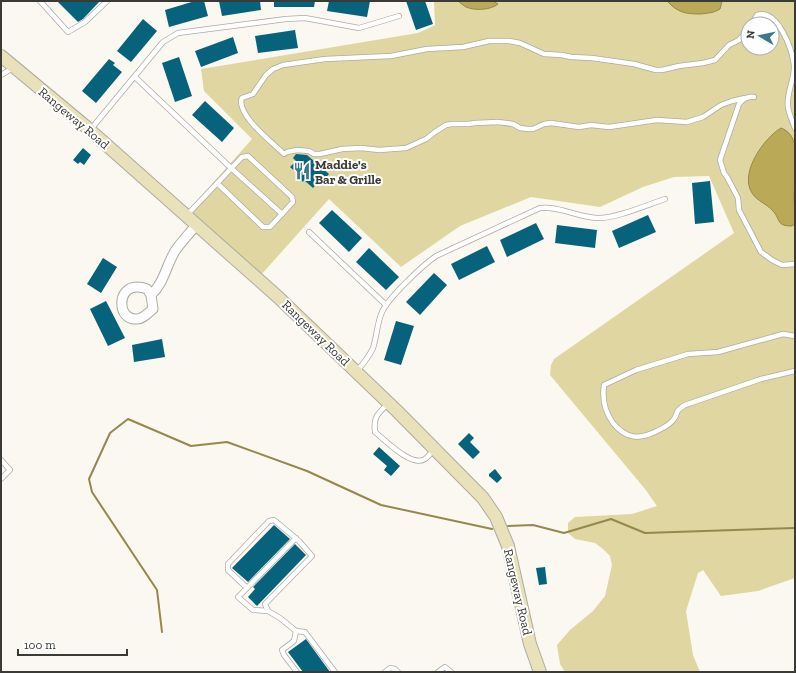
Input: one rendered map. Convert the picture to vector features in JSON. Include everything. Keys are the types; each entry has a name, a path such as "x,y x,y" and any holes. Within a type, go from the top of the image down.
{"street":[{"name":"Rangeway Road","path":"2,58 90,130 278,297 389,403 483,498 501,526 512,557 530,644 540,672"},
{"path":"152,295 162,281 167,266 176,250 197,224"}],"lane":[{"path":"40,1 68,32 85,22 107,1"},
{"path":"756,16 757,14 767,16"},
{"path":"90,130 163,42 178,33 286,18 305,18 358,28 399,16"},
{"path":"780,26 794,64 788,107 795,128"},
{"path":"740,40 729,45 715,60 662,70 592,58 544,54 520,43 509,41 489,41 463,47 427,49 391,56 324,59 283,65 273,68 266,75 254,94 242,98 241,104 249,119 284,154 297,150 309,151 314,154 342,149 361,148 379,150 406,148 426,139 446,125 468,124 475,122 498,122 513,124 520,128 528,129 533,129 544,124 551,123 578,127 590,125 609,127 657,120 688,122 703,117 722,105 732,101 750,96 754,97"},
{"path":"1,75 14,67"},
{"path":"135,77 282,214"},
{"path":"745,98 739,104 720,160 724,173 738,198 739,210 761,252 782,265 795,264"},
{"path":"187,215 216,183 242,156 248,156 292,197 293,202 270,227 263,227 216,183"},
{"path":"356,373 366,360 372,348 381,314 386,305 427,262 436,256 534,210 552,208 590,217 601,218 620,214 665,199"},
{"path":"309,232 386,305"},
{"path":"795,336 783,334 718,352 688,354 636,370 604,385 603,393 605,406 610,419 617,428 632,437 644,436 666,426 674,419 677,410 685,405 761,379 795,372"},
{"path":"389,403 378,412 374,422 375,432 409,459 418,462 425,460 434,448"},
{"path":"1,460 10,470 1,479"},
{"path":"247,588 228,570 228,564 269,521 274,520 296,538 312,556 265,604 268,611"},
{"path":"296,538 238,597 253,610 268,611 280,618 296,631 305,632 334,672"},
{"path":"296,631 294,641 282,650 297,672"},
{"path":"438,672 445,667 451,672"},
{"path":"385,672 390,668 395,669 398,672"}],"shaded area":[{"path":"434,1 795,1 795,578 758,591 721,596 703,570 698,573 686,611 693,655 700,672 565,672 560,664 557,645 570,630 593,611 605,596 612,565 610,556 595,543 575,539 568,533 568,523 575,517 632,514 657,506 645,489 550,375 551,365 554,359 734,233 709,176 674,177 643,187 600,207 531,197 460,226 401,267 329,199 260,276 187,212 252,139 204,91 201,69 418,33 435,25"},
{"path":"458,1 493,1 498,4 487,9 474,9 466,7"},
{"path":"667,1 722,1 720,9 713,12 691,14 682,12"},
{"path":"781,128 790,135 795,145 795,224 792,226 781,224 773,211 754,196 749,185 751,166 755,157 767,140"}],"building":[{"path":"57,1 100,1 83,19 78,22"},
{"path":"195,1 204,1 208,16 169,27 165,10"},
{"path":"219,1 260,1 261,10 222,16"},
{"path":"274,1 315,1 314,7 274,7"},
{"path":"329,1 370,1 367,17 327,11"},
{"path":"406,1 425,1 433,24 416,30"},
{"path":"143,19 157,31 131,62 117,51"},
{"path":"295,30 298,48 258,53 255,36"},
{"path":"233,37 238,53 201,67 195,51"},
{"path":"179,57 192,96 175,102 162,63"},
{"path":"109,59 115,63 113,65 122,72 96,103 82,91"},
{"path":"205,101 234,128 222,142 192,115"},
{"path":"83,148 91,155 84,165 80,162 78,164 73,160"},
{"path":"296,154 307,155 329,174 320,184 318,182 313,188 304,180 303,182 298,177 299,175 290,167 296,161 293,158"},
{"path":"710,181 714,222 695,224 692,183"},
{"path":"332,210 362,238 349,252 319,223"},
{"path":"648,215 656,232 619,248 612,231"},
{"path":"536,223 544,239 507,257 500,240"},
{"path":"557,225 597,230 595,248 555,243"},
{"path":"487,246 495,262 459,280 451,264"},
{"path":"369,248 399,277 386,290 356,262"},
{"path":"103,258 117,267 101,293 87,284"},
{"path":"434,273 447,285 420,315 406,302"},
{"path":"106,301 125,338 108,346 90,309"},
{"path":"396,321 414,326 401,365 384,360"},
{"path":"162,339 165,357 134,362 132,345"},
{"path":"469,433 474,438 470,442 480,452 473,459 458,444"},
{"path":"379,447 400,466 391,476 384,470 387,466 373,454"},
{"path":"495,469 502,478 497,483 489,476 489,474"},
{"path":"274,525 290,539 248,582 232,568"},
{"path":"295,544 306,555 257,606 248,597 255,589 253,587"},
{"path":"545,567 547,584 539,585 536,568"},
{"path":"306,639 330,672 303,672 288,652"}],"waterway":[{"path":"162,632 157,590 92,492 89,479 110,433 128,419 191,446 227,442 307,471 381,505 492,529"},
{"path":"508,526 533,525 564,533 611,519 645,533 795,528"}],"place":[{"name":"Maddie's Bar & Grille","path":"302,171"}]}
